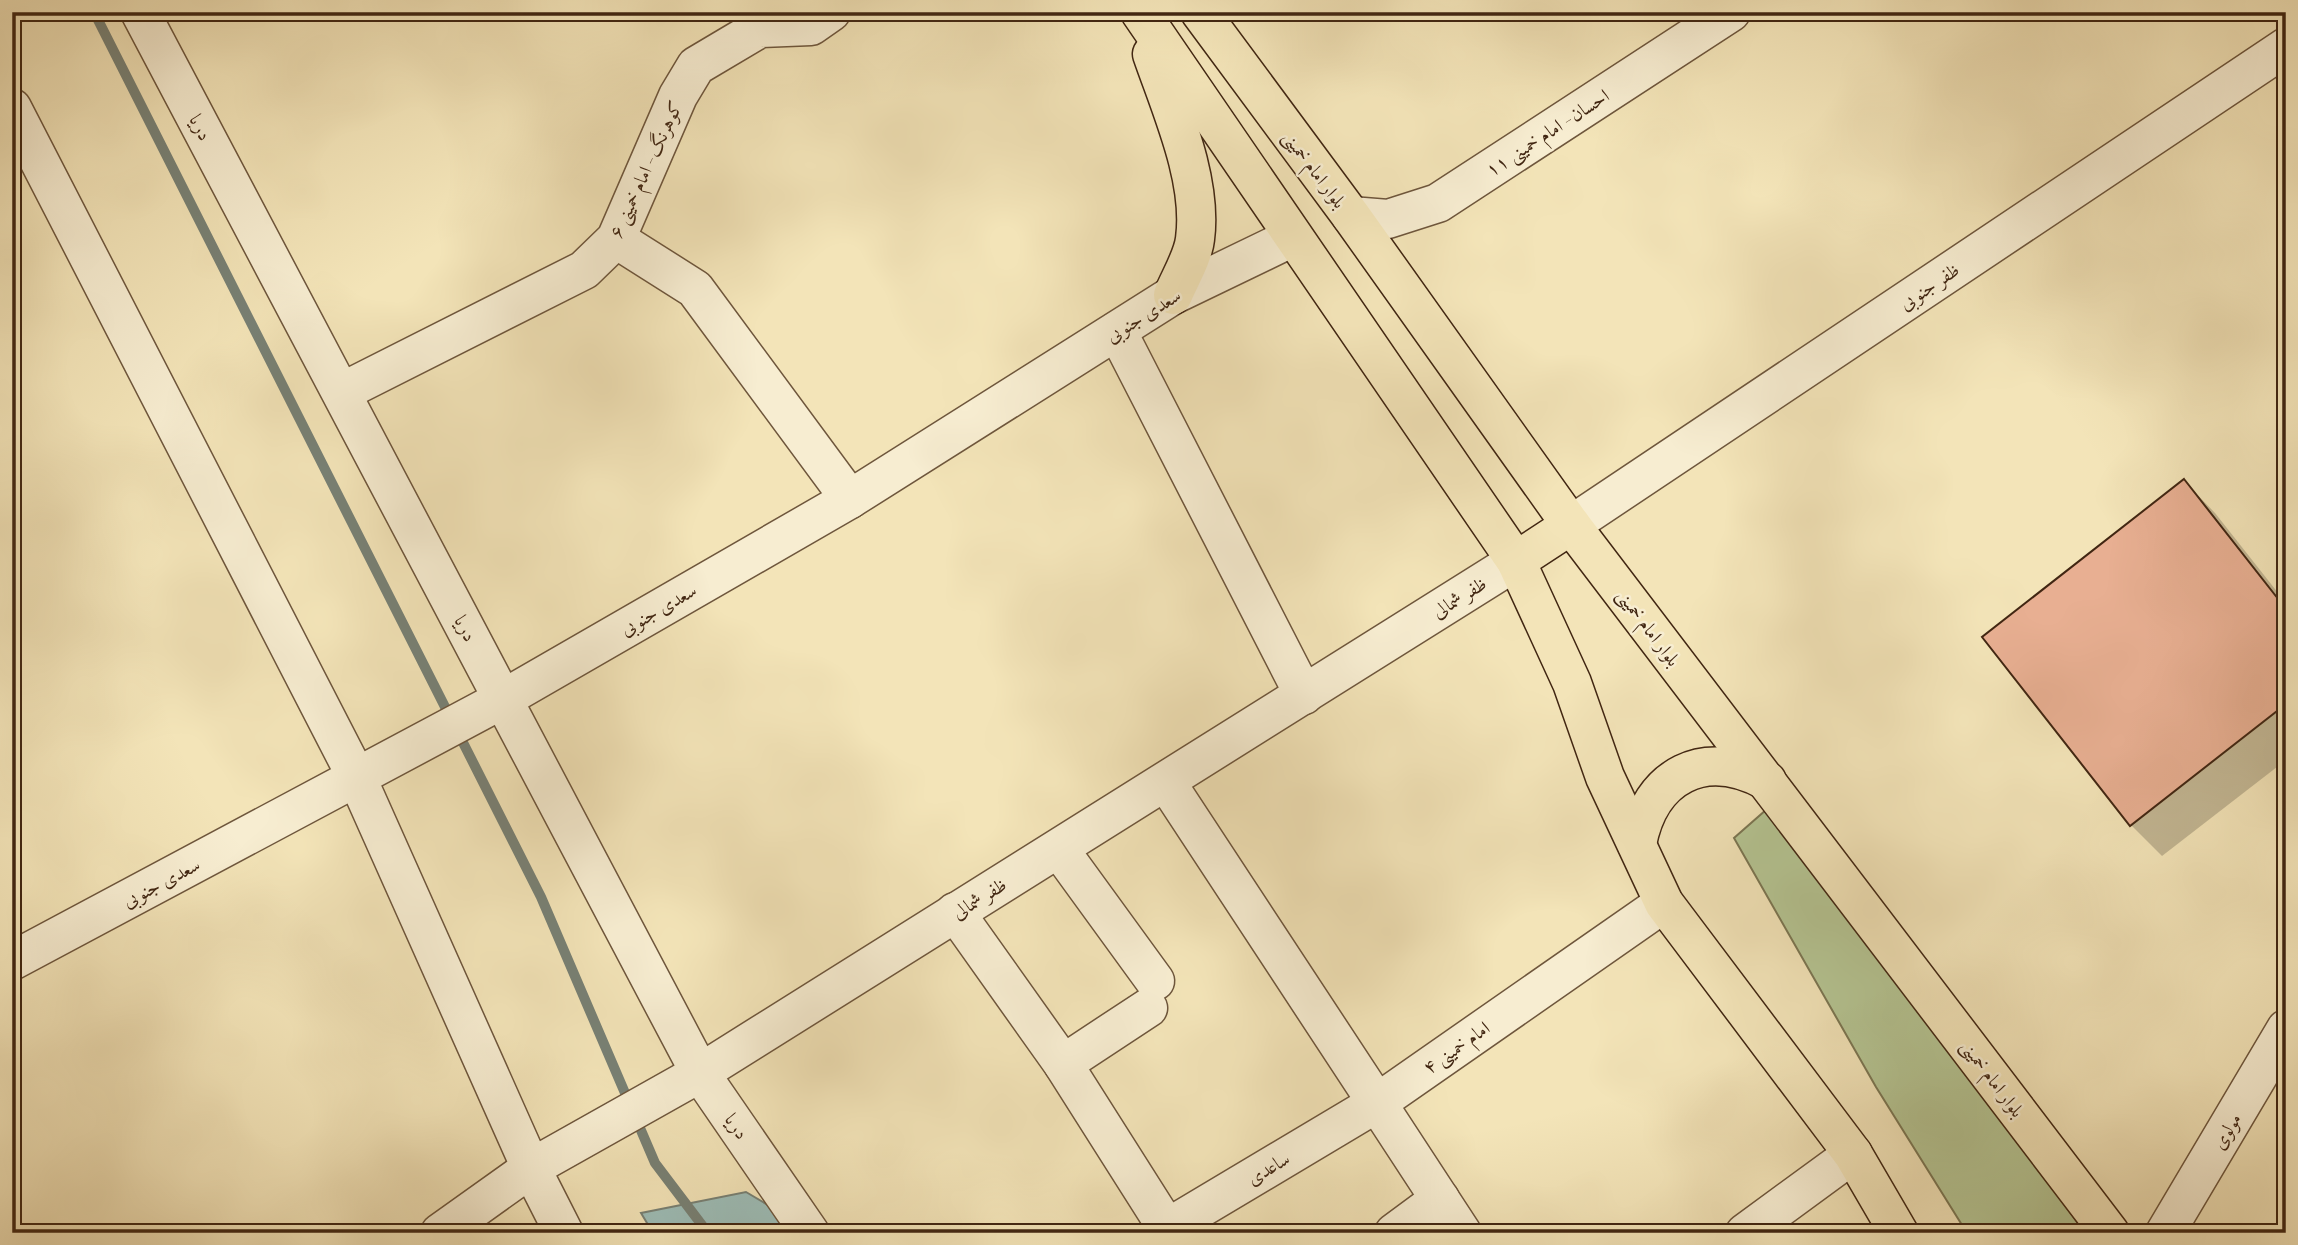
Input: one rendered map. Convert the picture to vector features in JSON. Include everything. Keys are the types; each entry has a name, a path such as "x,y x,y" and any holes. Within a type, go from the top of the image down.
{"main road":[{"path":"1139,12 1516,561 1572,683 1605,777 1664,903 1853,1154 1899,1233"},
{"path":"1139,12 1175,119 1190,175 1196,211 1195,242 1173,295"},
{"name":"بلوار امام خمینی","path":"1200,12 1351,216 1571,524 2110,1233"},
{"path":"1293,237 1351,216"},
{"path":"1516,561 1571,524"},
{"path":"1637,844 1641,823 1649,804 1662,788 1679,776 1714,766 1742,769 1767,781"}],"street":[{"name":"دریا","path":"140,12 700,1073 810,1233"},
{"name":"کوهرنگ - امام خمینی ۶","path":"342,393 584,270 616,239 678,96 696,66 761,28 811,26 831,12"},
{"name":"احسان - امام خمینی ۱۱","path":"1351,216 1388,219 1438,203 1731,12"},
{"name":"ظفر جنوبی","path":"1571,524 2286,47"},
{"path":"12,107 357,778 531,1168 564,1233"},
{"name":"سعدی جنوبی","path":"12,961 503,699 850,499 1173,295 1293,237"},
{"path":"616,239 695,289 850,499"},
{"path":"1117,331 1304,695"},
{"name":"ظفر شمالی","path":"440,1233 531,1168 700,1073 1516,561"},
{"path":"1166,782 1462,1233"},
{"path":"1059,849 1152,995 1063,1064"},
{"name":"امام خمینی ۴","path":"1377,1102 1664,903"},
{"path":"955,912 1063,1064 1163,1230"},
{"name":"مولوی","path":"2165,1233 2286,1029"},
{"name":"ساعدی","path":"1163,1230 1377,1102"},
{"path":"1745,1233 1853,1154"},
{"path":"1394,1233 1440,1199"}],"green space":[{"path":"1775,802 2085,1233 1967,1233 1876,1087 1734,838"}],"water":[{"path":"746,1192 800,1224 806,1233 653,1233 641,1213"}],"building":[{"path":"2184,479 2286,609 2286,704 2130,826 1982,637"}],"waterway":[{"path":"94,12 541,897 655,1163 708,1233"}]}
